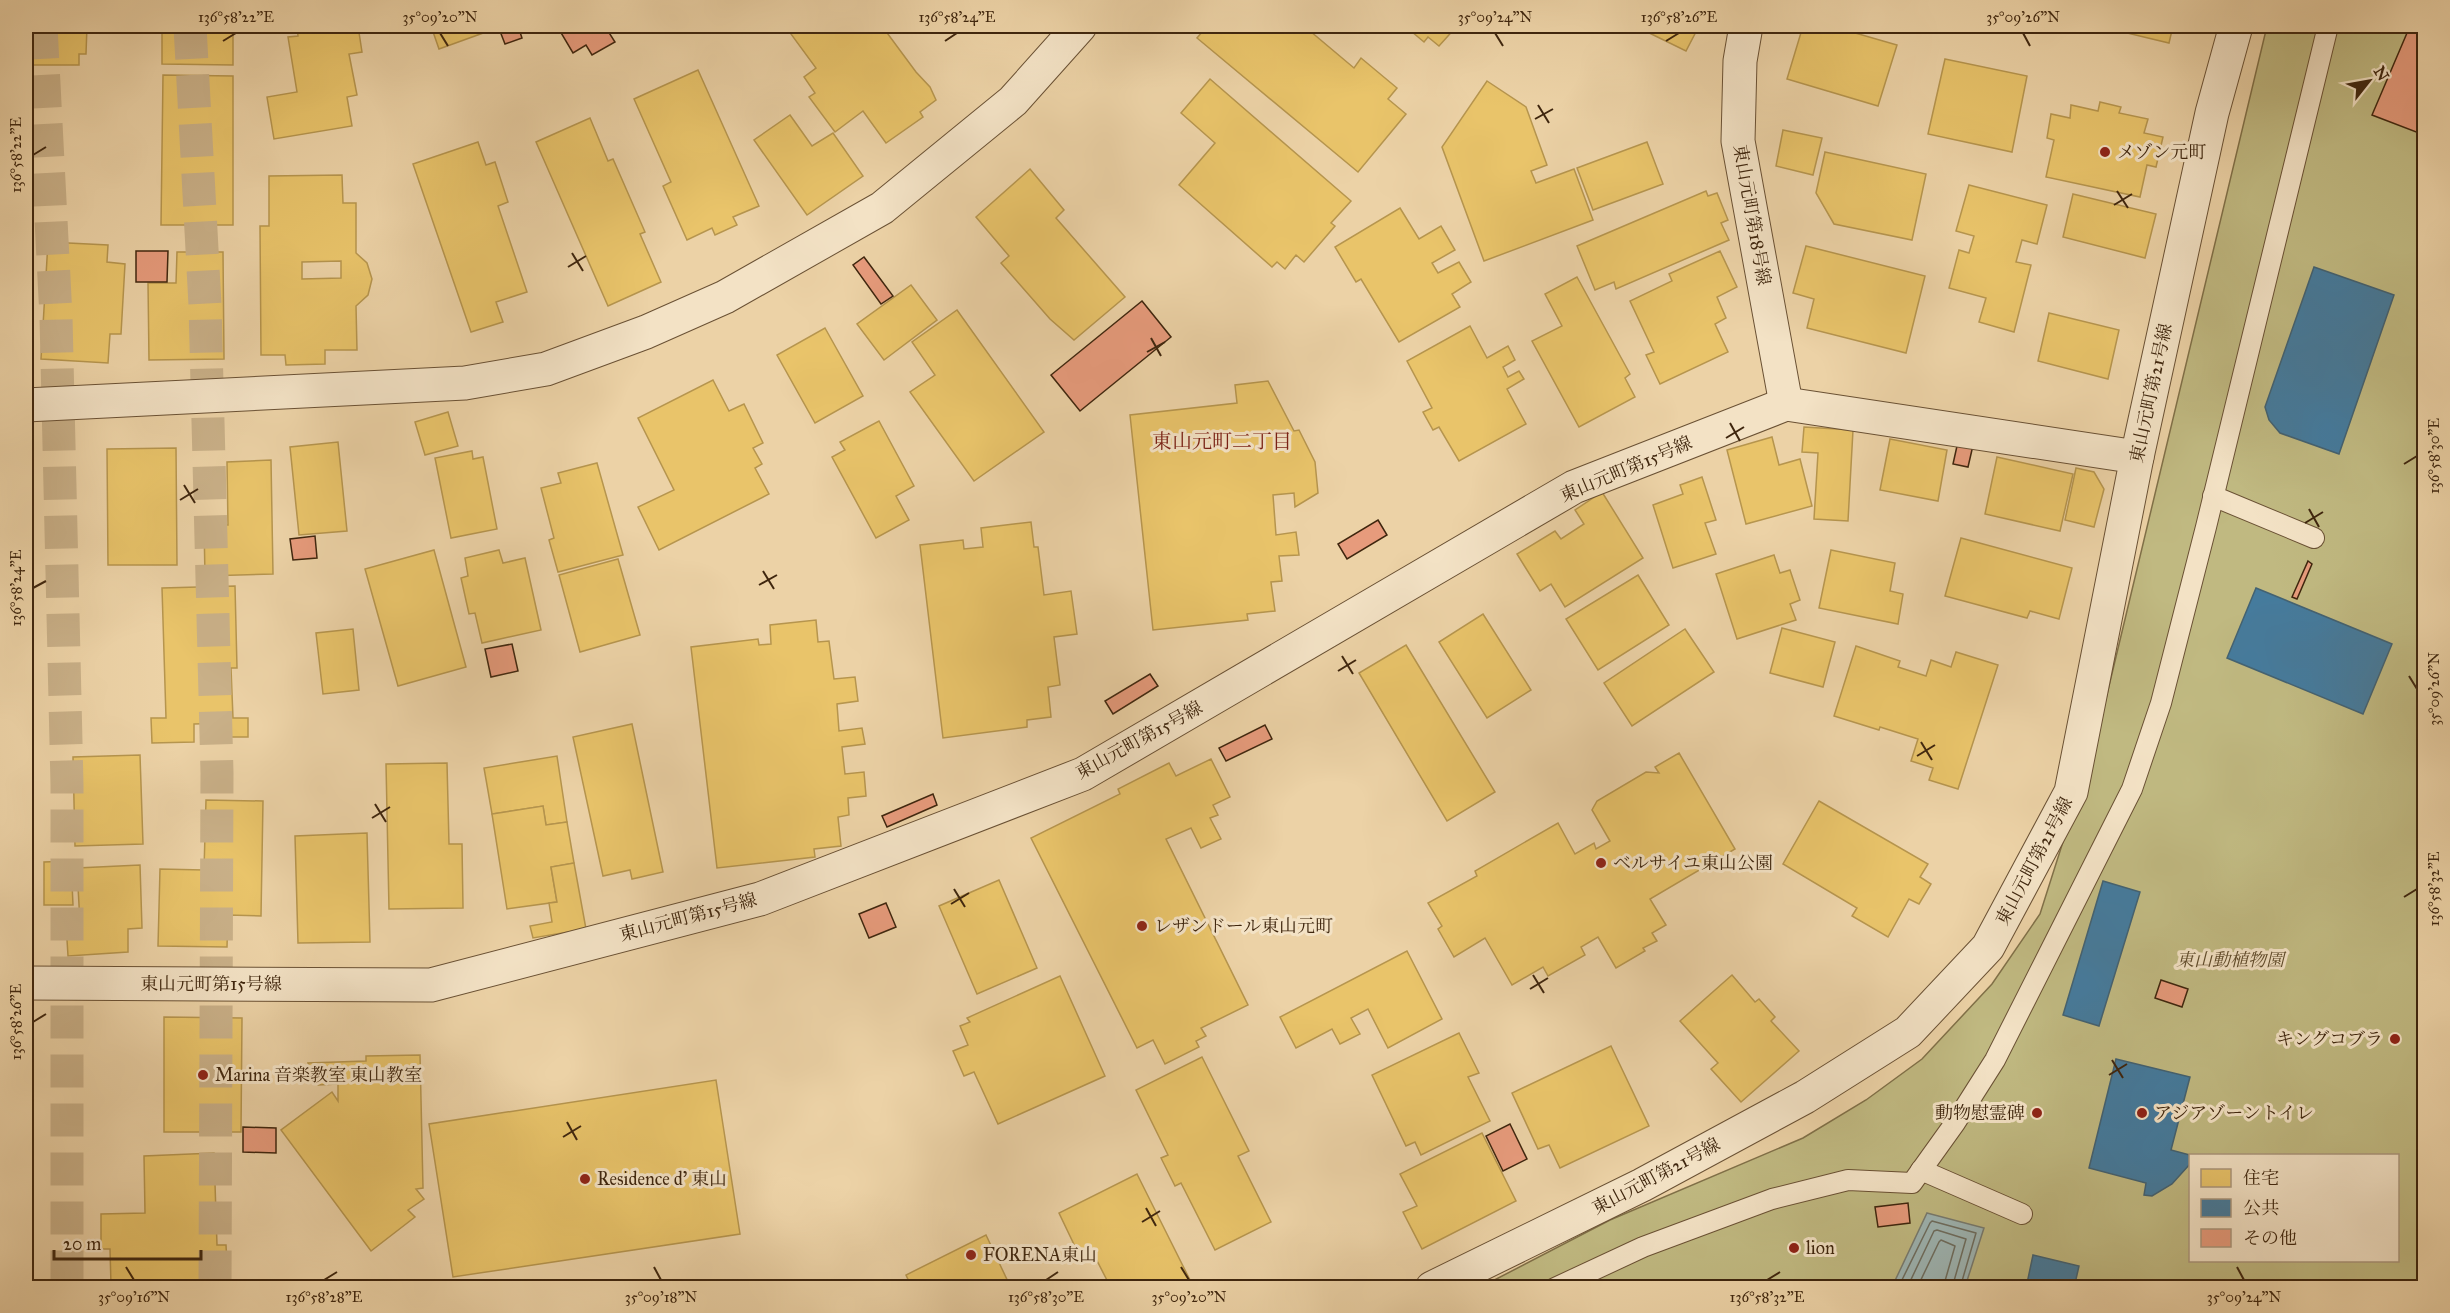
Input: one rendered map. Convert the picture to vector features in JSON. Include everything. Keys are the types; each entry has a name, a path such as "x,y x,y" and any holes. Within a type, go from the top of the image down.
{"street":[{"path":"26,405 465,383 546,369 646,332 725,297 882,208 1013,101 1080,26"},
{"name":"東山元町第18号線","path":"1746,26 1740,61 1738,141 1786,404"},
{"name":"東山元町第21号線","path":"1432,1287 1642,1185 1805,1097 1908,1032 1988,947 2071,792 2137,457 2212,113 2236,26"},
{"path":"1786,404 2137,457"},
{"name":"東山元町第15号線","path":"26,984 431,985 760,899 1083,774 1575,487 1786,404"}],"lane":[{"path":"1555,1287 1643,1247 1772,1199 1848,1180 1912,1183 1955,1123 1995,1060 2132,789 2161,703 2328,26"},
{"path":"2213,496 2314,538"},
{"path":"1921,1170 2022,1214"}],"green space":[{"name":"東山動植物園","path":"2267,26 2424,26 2424,1287 1479,1288 1610,1220 1803,1138 1866,1100 1922,1059 1992,984 2040,914 2098,732"}],"water":[{"path":"1927,1213 1984,1228 1965,1287 1892,1287"}],"building: 住宅":[{"path":"26,26 87,26 86,54 79,54 79,65 26,65"},
{"path":"162,26 233,26 233,65 162,64"},
{"path":"297,26 358,26 362,52 349,54 357,95 347,97 352,126 274,139 267,97 297,92 288,37 298,36"},
{"path":"431,26 496,26 497,28 439,49"},
{"path":"793,26 882,26 930,87 936,100 920,112 923,117 886,143 863,111 835,132 809,97 815,93 804,77 816,68 788,30"},
{"path":"1207,26 1304,26 1354,68 1361,58 1397,88 1388,99 1406,114 1358,172 1197,38"},
{"path":"1405,26 1457,26 1439,46 1428,37 1424,42"},
{"path":"1635,26 1699,26 1686,51"},
{"path":"1803,26 1831,26 1897,45 1878,106 1787,79"},
{"path":"2128,26 2173,26 2169,43 2127,33"},
{"path":"1945,59 2027,76 2012,152 1928,134"},
{"path":"698,70 759,206 733,217 737,225 715,235 712,228 687,240 663,186 671,182 634,99"},
{"path":"163,75 233,76 233,225 161,225"},
{"path":"1210,79 1351,201 1331,223 1335,226 1304,262 1296,255 1285,269 1277,262 1272,267 1179,185 1215,143 1181,113"},
{"path":"1487,81 1526,107 1547,165 1531,171 1536,183 1574,169 1593,220 1484,261 1442,147"},
{"name":"メゾン元町","path":"2100,102 2121,107 2119,113 2148,119 2144,133 2163,137 2156,167 2147,165 2140,197 2046,177 2054,140 2047,138 2051,114 2070,118 2071,105 2098,111"},
{"path":"790,115 812,146 833,133 863,176 807,215 754,140"},
{"path":"590,118 608,161 613,159 645,232 640,234 661,282 608,306 536,142"},
{"path":"1783,130 1822,138 1813,175 1776,166"},
{"path":"478,142 486,165 495,162 508,202 498,206 527,292 496,302 503,322 471,332 413,164"},
{"path":"1647,142 1663,184 1593,210 1577,168"},
{"path":"1825,152 1926,174 1912,240 1834,224 1816,193"},
{"path":"1030,169 1064,210 1056,218 1125,297 1074,340 1050,319 1001,263 1009,256 976,217"},
{"path":"342,175 343,203 356,203 356,253 367,263 372,279 368,295 356,306 357,350 325,350 325,364 286,365 285,355 261,355 260,226 269,226 269,176","holes":["341,261 341,278 302,279 302,262"]},
{"path":"1969,185 2047,205 2037,244 2022,240 2016,262 2031,265 2014,332 1979,322 1986,298 1949,288 1959,250 1969,253 1974,236 1956,231"},
{"path":"1706,191 1708,196 1717,193 1728,220 1721,223 1729,240 1616,289 1614,282 1595,290 1577,246"},
{"path":"2073,194 2156,214 2145,258 2063,237"},
{"path":"1400,208 1419,239 1441,226 1455,250 1432,263 1438,273 1459,262 1471,282 1452,294 1460,307 1399,342 1361,279 1356,282 1335,247"},
{"path":"48,242 108,245 107,262 125,264 121,334 110,334 108,363 41,359"},
{"path":"1806,246 1925,276 1906,353 1807,328 1814,299 1793,293"},
{"path":"1720,251 1737,287 1717,297 1726,318 1715,324 1728,352 1660,384 1646,355 1654,352 1630,301 1672,281 1669,274"},
{"path":"177,252 223,252 224,359 149,360 148,283 176,283"},
{"path":"1577,277 1630,374 1625,378 1635,397 1579,427 1532,341 1562,326 1545,294"},
{"path":"911,285 937,320 884,360 857,324"},
{"path":"957,310 1044,432 974,481 910,392 935,375 912,342"},
{"path":"2049,313 2119,330 2108,379 2038,361"},
{"path":"1470,326 1487,358 1508,346 1515,360 1503,367 1508,377 1519,371 1524,379 1507,389 1526,424 1459,461 1439,427 1433,430 1423,412 1432,408 1407,361"},
{"path":"825,328 863,396 815,423 777,355"},
{"path":"713,380 729,411 744,404 763,443 753,448 762,464 755,468 769,494 659,550 638,507 674,490 638,418"},
{"path":"1268,381 1294,431 1299,430 1315,462 1318,493 1295,507 1294,493 1273,495 1276,535 1296,532 1299,555 1279,556 1282,581 1271,582 1275,611 1247,614 1248,620 1153,630 1130,415 1237,403 1235,385"},
{"path":"448,412 458,446 425,455 415,422"},
{"path":"879,421 914,486 896,496 909,520 876,538 832,457 845,450 840,442"},
{"path":"1804,427 1853,430 1848,521 1814,519 1818,453 1802,452"},
{"path":"1772,437 1779,465 1800,459 1812,506 1746,524 1727,450"},
{"path":"1890,439 1947,450 1938,501 1880,490"},
{"path":"338,442 347,531 299,535 290,447"},
{"path":"176,448 177,565 108,565 107,449"},
{"path":"472,451 473,459 483,457 497,529 451,538 435,458"},
{"path":"1997,457 2073,474 2060,531 1985,514"},
{"path":"271,460 273,574 205,576 204,525 228,525 227,462"},
{"path":"597,463 623,555 558,572 549,540 554,538 541,488 561,483 558,473"},
{"path":"2076,468 2094,472 2104,489 2094,527 2065,520"},
{"path":"1702,477 1716,520 1705,523 1716,554 1673,568 1653,505 1683,494 1680,485"},
{"path":"1602,492 1643,558 1565,607 1551,584 1540,591 1517,554 1555,531 1561,539 1584,524 1575,510"},
{"path":"1031,522 1034,547 1038,547 1044,595 1071,591 1077,634 1054,637 1060,685 1048,687 1051,717 1027,720 1027,727 943,738 920,545 963,540 964,549 983,547 981,528"},
{"path":"1961,538 2072,568 2059,619 2030,611 2027,618 1945,596"},
{"path":"434,550 466,667 398,686 365,569"},
{"path":"499,550 503,563 525,558 541,630 482,643 475,613 469,614 461,578 468,576 465,558"},
{"path":"1831,550 1895,563 1890,591 1903,594 1898,624 1819,608"},
{"path":"1774,555 1780,573 1790,570 1800,600 1790,604 1796,620 1737,639 1716,574"},
{"path":"618,559 640,635 580,652 559,575"},
{"path":"1638,575 1669,625 1598,670 1566,619"},
{"path":"235,586 237,668 231,668 233,718 248,718 248,737 227,737 227,723 194,724 194,742 152,743 151,718 166,718 162,588"},
{"path":"1483,614 1531,690 1487,718 1439,642"},
{"path":"816,620 818,642 829,641 834,679 855,677 858,701 837,704 839,731 862,728 865,744 842,747 845,774 864,772 866,796 848,798 849,815 838,817 841,846 814,849 815,857 717,868 691,647 758,639 759,645 771,644 770,625"},
{"path":"1782,628 1835,642 1823,687 1770,673"},
{"path":"353,629 359,690 323,694 316,633"},
{"path":"1685,629 1714,672 1632,726 1604,683"},
{"path":"1406,645 1495,792 1447,821 1359,673"},
{"path":"1856,646 1900,661 1898,667 1926,676 1931,660 1951,667 1956,652 1998,665 1958,789 1929,780 1933,768 1911,761 1918,739 1834,716"},
{"path":"632,724 663,872 632,879 630,870 603,876 573,737"},
{"name":"ベルサイユ東山公園","path":"1679,753 1735,849 1650,899 1666,925 1652,933 1657,941 1643,948 1645,951 1616,968 1598,937 1581,947 1585,955 1548,976 1543,967 1512,985 1485,938 1454,957 1438,929 1442,926 1428,903 1477,876 1475,871 1558,823 1575,854 1594,843 1596,849 1610,841 1592,810 1597,801 1646,772 1659,773 1655,767"},
{"path":"140,755 143,844 75,846 73,757"},
{"path":"557,756 567,822 546,825 543,806 492,814 484,768"},
{"name":"レザンドール東山元町","path":"1211,759 1230,797 1213,805 1218,815 1210,818 1221,839 1201,848 1191,828 1166,839 1248,1005 1201,1028 1206,1036 1196,1041 1199,1047 1165,1064 1153,1040 1137,1048 1031,838 1120,794 1118,789 1169,763 1176,776"},
{"path":"447,763 449,844 462,844 463,908 389,909 386,764"},
{"path":"206,800 263,801 261,916 228,915 227,947 158,946 160,869 204,870"},
{"path":"1819,801 1928,864 1920,877 1931,884 1919,904 1909,899 1888,937 1852,916 1857,908 1783,864"},
{"path":"543,806 546,825 567,822 574,863 551,867 557,902 507,909 492,814"},
{"path":"367,833 370,942 298,943 295,836"},
{"path":"71,861 73,905 44,905 44,862"},
{"path":"574,863 586,929 533,938 530,926 552,922 549,903 557,902 551,867"},
{"path":"140,865 142,928 128,929 128,952 68,956 66,923 80,923 77,868"},
{"path":"999,880 1037,968 977,994 939,906"},
{"path":"1407,951 1442,1019 1388,1048 1368,1009 1351,1018 1360,1034 1340,1044 1332,1029 1296,1048 1280,1017"},
{"path":"1732,975 1755,1002 1759,999 1775,1017 1771,1021 1799,1051 1741,1102 1711,1069 1718,1063 1680,1021"},
{"path":"1060,976 1105,1076 998,1124 974,1072 964,1076 953,1051 968,1045 960,1026 970,1022 967,1018"},
{"name":"Marina 音楽教室 東山教室","path":"164,1017 242,1018 241,1132 164,1132"},
{"path":"1459,1033 1479,1073 1468,1077 1490,1121 1421,1155 1415,1142 1406,1146 1372,1075"},
{"path":"1611,1046 1649,1126 1560,1168 1549,1145 1538,1149 1512,1093"},
{"path":"420,1055 423,1188 416,1189 424,1199 408,1210 415,1217 371,1251 281,1130 332,1092 338,1101 338,1084 318,1085 308,1063 366,1061 366,1056"},
{"path":"1202,1057 1249,1151 1238,1156 1271,1222 1215,1250 1181,1183 1175,1186 1161,1158 1168,1155 1136,1090"},
{"name":"Residence d’ 東山","path":"716,1080 740,1234 453,1277 429,1124"},
{"path":"1482,1133 1516,1201 1422,1249 1403,1212 1417,1206 1400,1174"},
{"path":"214,1153 217,1245 226,1245 228,1282 111,1285 110,1249 101,1249 101,1214 145,1213 144,1156"},
{"path":"1137,1174 1194,1288 1111,1288 1092,1251 1080,1257 1059,1213"},
{"name":"FORENA東山","path":"986,1235 1011,1288 912,1288 906,1275"}],"building: 公共":[{"path":"2314,267 2394,295 2339,454 2280,433 2269,420 2265,407"},
{"path":"2256,588 2392,644 2363,714 2227,658"},
{"path":"2103,881 2140,892 2099,1026 2063,1015"},
{"name":"アジアゾーントイレ","path":"2116,1059 2190,1077 2171,1150 2189,1155 2189,1165 2172,1184 2152,1196 2144,1195 2146,1183 2089,1168"},
{"path":"2033,1255 2079,1266 2074,1288 2026,1288"}],"building: その他":[{"path":"498,26 518,26 522,38 505,44"},
{"path":"557,26 612,26 606,28 615,42 592,55 586,45 573,53"},
{"path":"2410,26 2424,26 2424,135 2372,115"},
{"path":"136,251 168,251 167,282 136,282"},
{"path":"864,257 893,296 881,304 853,265"},
{"path":"1142,301 1171,337 1080,411 1051,375"},
{"path":"1959,437 1974,441 1968,467 1953,464"},
{"path":"1378,520 1387,535 1347,559 1338,544"},
{"path":"315,536 317,558 293,560 290,539"},
{"path":"2308,561 2312,564 2297,599 2292,597"},
{"path":"512,644 518,671 491,677 485,649"},
{"path":"1150,674 1158,686 1113,714 1105,701"},
{"path":"1265,725 1272,739 1226,761 1219,748"},
{"path":"933,794 937,805 887,827 882,816"},
{"path":"886,903 896,927 869,938 859,914"},
{"path":"2161,980 2188,989 2182,1007 2155,998"},
{"path":"1510,1124 1527,1159 1503,1171 1486,1136"},
{"path":"243,1127 276,1128 276,1153 243,1152"},
{"path":"1908,1203 1910,1223 1878,1227 1875,1207"}],"tunnel":[{"path":"41,26 56,317 67,785 67,1288"},
{"path":"190,26 205,305 217,773 215,1288"}],"place":[{"name":"メゾン元町","path":"2105,152"},
{"name":"ベルサイユ東山公園","path":"1601,863"},
{"name":"レザンドール東山元町","path":"1142,926"},
{"name":"キングコブラ","path":"2395,1039"},
{"name":"Marina 音楽教室 東山教室","path":"203,1075"},
{"name":"動物慰霊碑","path":"2037,1113"},
{"name":"アジアゾーントイレ","path":"2142,1113"},
{"name":"Residence d’ 東山","path":"585,1179"},
{"name":"lion","path":"1794,1248"},
{"name":"FORENA東山","path":"971,1255"}],"district":[{"name":"東山元町二丁目","path":"1222,441"}]}
